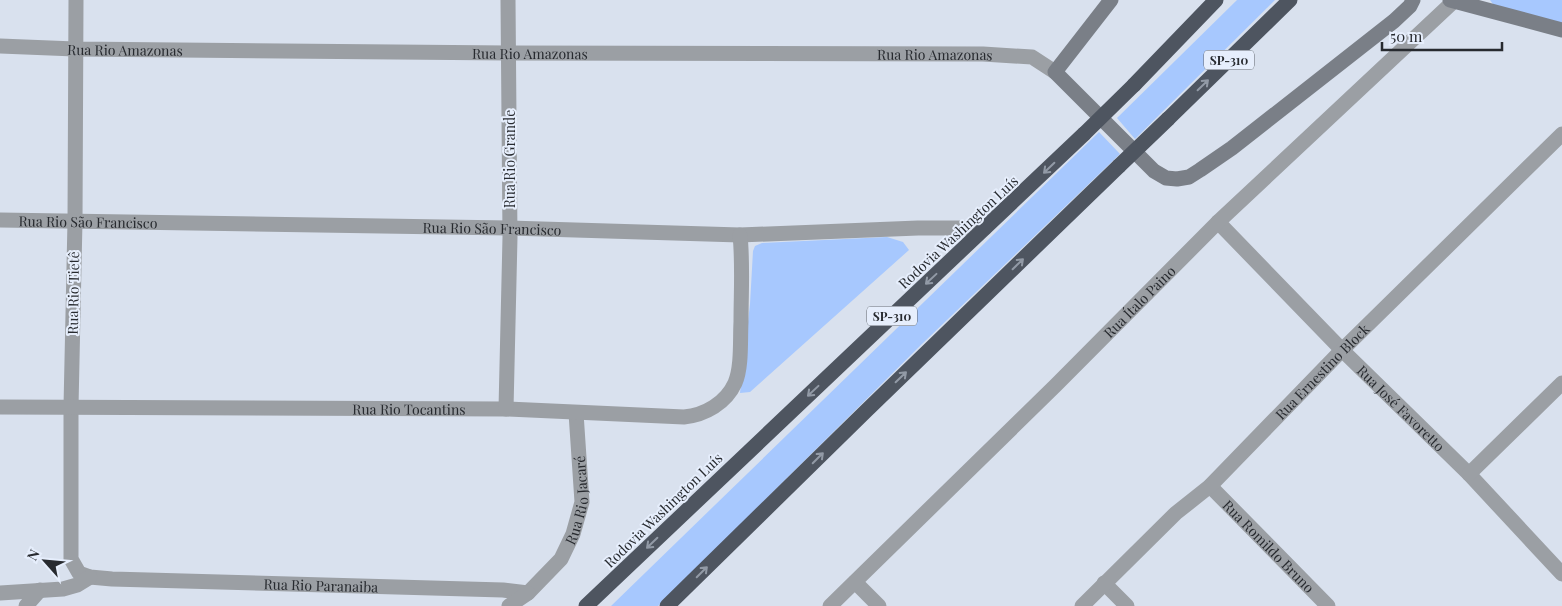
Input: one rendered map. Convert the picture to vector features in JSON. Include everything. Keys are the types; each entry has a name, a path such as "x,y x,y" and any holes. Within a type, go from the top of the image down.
{"highway":[{"name":"Rodovia Washington Luís","path":"586,606 1084,134 1216,0"},
{"name":"SP-310","path":"667,606 1291,0"}],"street":[{"name":"Rua Rio Tietê","path":"76,0 75,221 70,407 72,559 79,573 90,577"},
{"name":"Rua Rio Grande","path":"506,409 509,228 508,0"},
{"path":"1111,0 1055,72 1154,171 1166,178 1176,180 1189,177 1232,148 1394,21 1410,6 1413,0"},
{"path":"1452,1 1562,30"},
{"name":"Rua Ítalo Paino","path":"830,606 1218,222 1452,1"},
{"name":"Rua Rio Amazonas","path":"0,46 75,49 508,53 983,54 1032,58 1055,72"},
{"name":"Rua Ernestino Block","path":"1082,606 1176,513 1210,486 1342,350 1562,134"},
{"name":"Rua Rio São Francisco","path":"0,220 509,228 740,235 918,228 985,228"},
{"name":"Rua José Favoretto","path":"1218,222 1342,350 1469,474 1562,574"},
{"name":"Rua Rio Tocantins","path":"0,407 506,409 697,416 719,403 735,384 738,373 742,253 740,235"},
{"path":"1469,474 1562,383"},
{"name":"Rua Rio Jacaré","path":"528,593 561,559 573,534 582,502 576,413"},
{"name":"Rua Romildo Bruno","path":"1210,486 1328,606"},
{"path":"0,593 63,589 77,585 90,577"},
{"name":"Rua Rio Paranaiba","path":"90,577 132,580 503,590 528,593"},
{"path":"855,582 879,606"},
{"path":"1104,583 1127,606"},
{"path":"26,606 40,590"},
{"path":"509,606 528,593"}],"shaded area":[{"path":"1237,0 1275,0 1135,139 1117,118"},
{"path":"1490,0 1562,0 1562,24 1495,7"},
{"path":"1099,132 1120,154 923,343 658,606 611,606"},
{"path":"887,237 903,242 909,250 750,392 740,393 755,246 762,243"}]}
